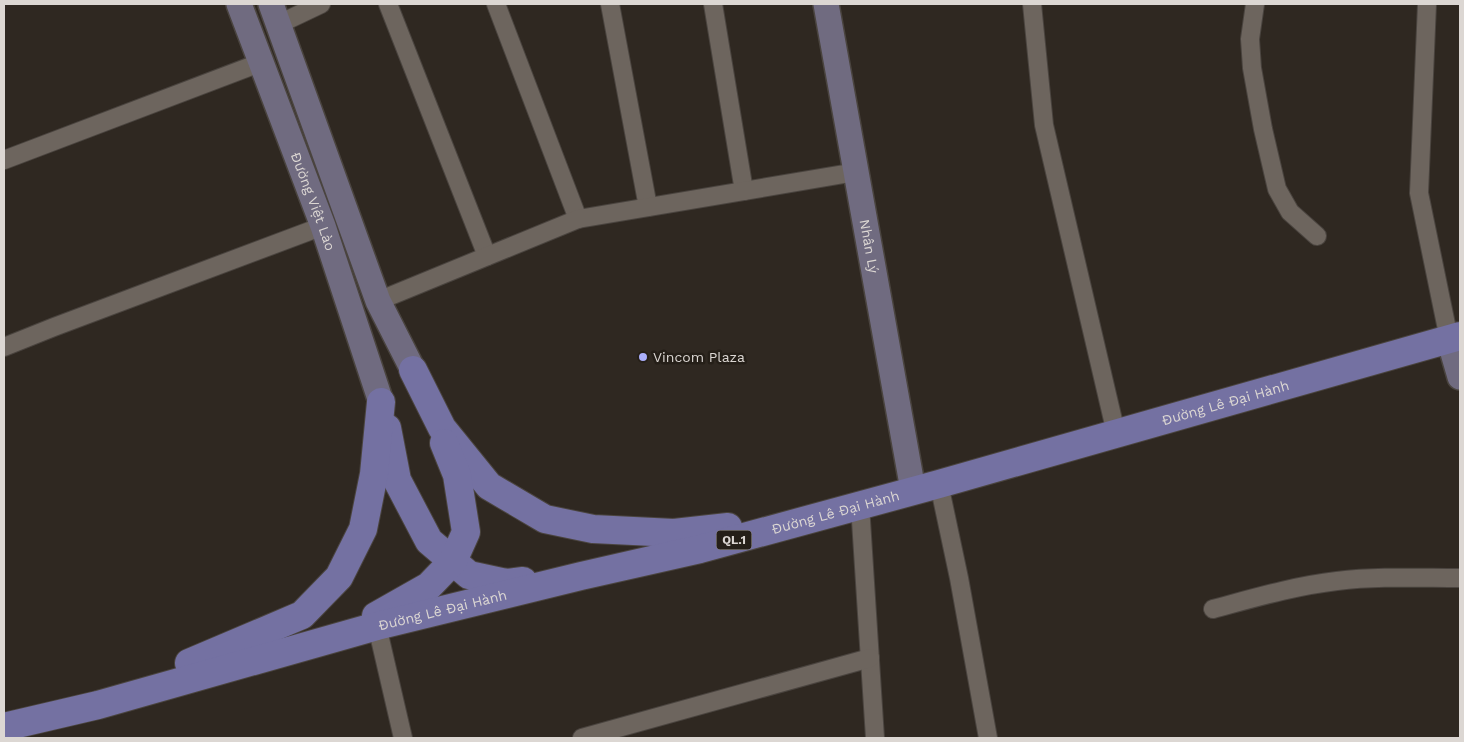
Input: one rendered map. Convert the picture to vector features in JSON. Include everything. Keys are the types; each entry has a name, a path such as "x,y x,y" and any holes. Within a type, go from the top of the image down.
{"main road":[{"name":"Đường Việt Lào","path":"240,4 323,226 381,402"},
{"name":"Nhân Lý","path":"826,4 856,172 926,487"},
{"name":"Đường Việt Lào","path":"275,14 378,301 413,370"},
{"name":"Đường Lê Đại Hành","path":"4,728 98,704 377,626 700,549 1454,338"},
{"path":"1454,338 1460,377"},
{"path":"413,370 442,428 489,486 545,519 593,529 674,533 811,518"},
{"path":"297,648 386,611 429,586 453,561 466,532 457,474 413,370"},
{"path":"381,402 398,480 429,541 469,575 506,583 581,576"},
{"path":"54,715 189,664 302,615 339,577 363,529 374,474 381,402"}],"street":[{"path":"275,14 321,4"},
{"path":"388,4 488,256"},
{"path":"496,4 578,219"},
{"path":"610,4 648,207"},
{"path":"713,4 744,191"},
{"path":"1032,4 1044,125 1116,433"},
{"path":"1255,4 1250,39 1252,68 1263,129 1277,189 1290,212 1317,236"},
{"path":"1427,4 1419,193 1454,338"},
{"path":"4,160 262,62"},
{"path":"378,301 578,219 856,172"},
{"path":"4,347 323,226"},
{"path":"926,487 959,578 988,738"},
{"path":"860,505 875,738"},
{"path":"1213,609 1284,590 1338,581 1370,578 1460,578"},
{"path":"377,626 403,738"},
{"path":"582,738 870,658"}],"place":[{"name":"Vincom Plaza","path":"643,357"}]}
